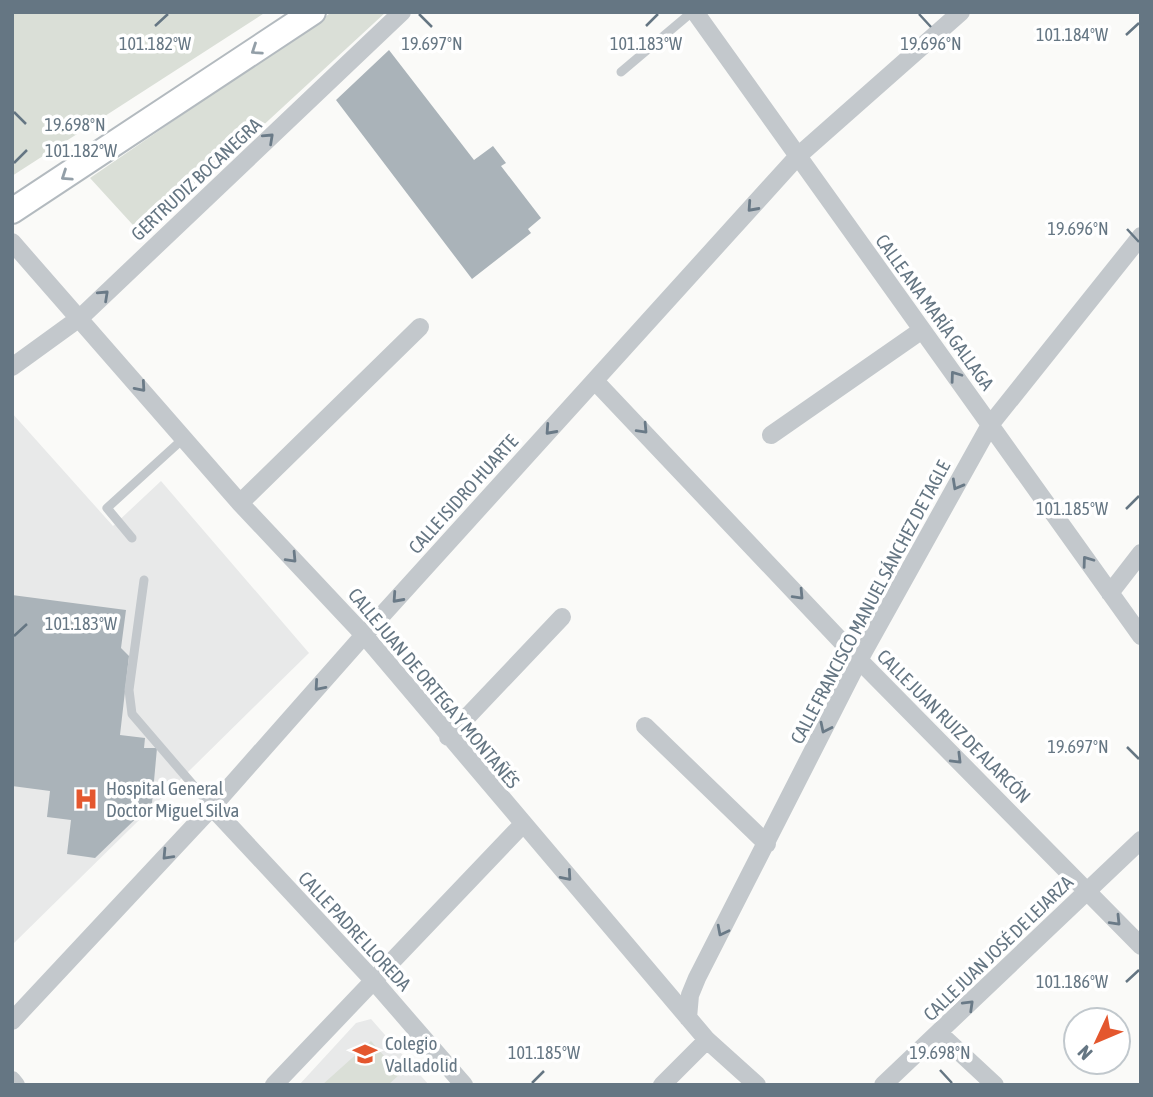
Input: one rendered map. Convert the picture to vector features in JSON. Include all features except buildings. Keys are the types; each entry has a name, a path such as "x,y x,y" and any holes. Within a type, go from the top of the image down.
{"street":[{"path":"12,211 313,12"},
{"name":"GERTRUDIZ BOCANEGRA","path":"12,367 81,317 402,12"},
{"name":"CALLE ANA MARÍA GALLAGA","path":"693,12 1141,636"},
{"name":"CALLE ISIDRO HUARTE","path":"12,1021 212,807 364,635 798,156 961,12"},
{"name":"CALLE FRANCISCO MANUEL SÁNCHEZ DE TAGLE","path":"688,1018 690,995 697,978 859,660 990,425 1141,236"},
{"name":"CALLE JUAN DE ORTEGA Y MONTAÑÉS","path":"12,242 81,317 240,503 364,635 707,1040 757,1085"},
{"path":"240,503 420,327"},
{"path":"771,435 922,330"},
{"name":"CALLE JUAN RUIZ DE ALARCÓN","path":"595,381 859,660 1141,946"},
{"path":"1110,593 1141,554"},
{"path":"448,737 562,617"},
{"path":"645,726 767,844"},
{"name":"CALLE PADRE LLOREDA","path":"212,807 373,980 464,1085"},
{"path":"274,1085 523,824"},
{"name":"CALLE JUAN JOSÉ DE LEJARZA","path":"884,1085 1141,840"},
{"path":"939,1033 995,1085"},
{"path":"662,1085 707,1040"},
{"path":"12,1080 16,1085"}],"lane":[{"path":"621,72 693,12"},
{"path":"132,538 107,508 184,438"},
{"path":"144,580 129,690 132,714 212,807"}],"shaded area":[{"path":"12,12 266,12 12,176"},
{"path":"332,12 386,12 143,236 90,178"},
{"name":"Hospital General Doctor Miguel Silva","path":"12,413 113,526 161,481 309,653 12,945"},
{"name":"Colegio Valladolid","path":"371,1019 429,1085 299,1085 356,1023"},
{"path":"371,1041 400,1074 388,1085 322,1085"}],"place":[{"name":"Hospital General Doctor Miguel Silva","path":"86,799"},
{"name":"Colegio Valladolid","path":"365,1054"}]}
